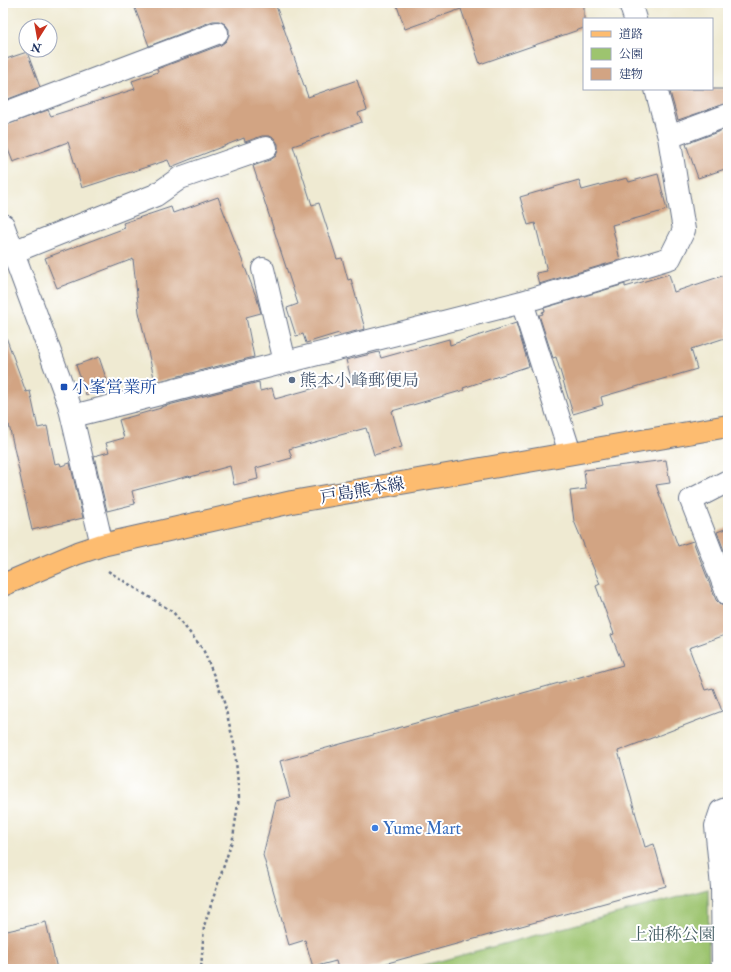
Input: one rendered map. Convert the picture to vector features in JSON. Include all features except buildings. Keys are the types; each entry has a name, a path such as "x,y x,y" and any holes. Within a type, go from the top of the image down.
{"main road":[{"name":"戸島熊本線","path":"3,585 78,553 102,545 292,502 728,426"}],"street":[{"path":"630,3 635,18"},
{"path":"3,114 217,33"},
{"path":"73,416 522,302 670,258 684,230 668,137 656,90"},
{"path":"668,137 728,115"},
{"path":"11,262 156,195 180,178 266,148"},
{"path":"3,225 11,262 64,387 73,416 102,545"},
{"path":"263,268 285,362"},
{"path":"522,302 570,453"},
{"path":"728,481 691,500 728,596"},
{"path":"723,969 722,887 716,826 721,811 728,808"}],"path":[{"path":"78,553 173,612 203,649 223,698 235,748 238,797 233,838 204,926 201,969"}],"green space":[{"name":"上油称公園","path":"708,889 709,969 410,969"}],"place":[{"name":"熊本小峰郵便局","path":"292,380"},
{"name":"小峯営業所","path":"64,387"},
{"name":"Yume Mart","path":"375,828"}]}
